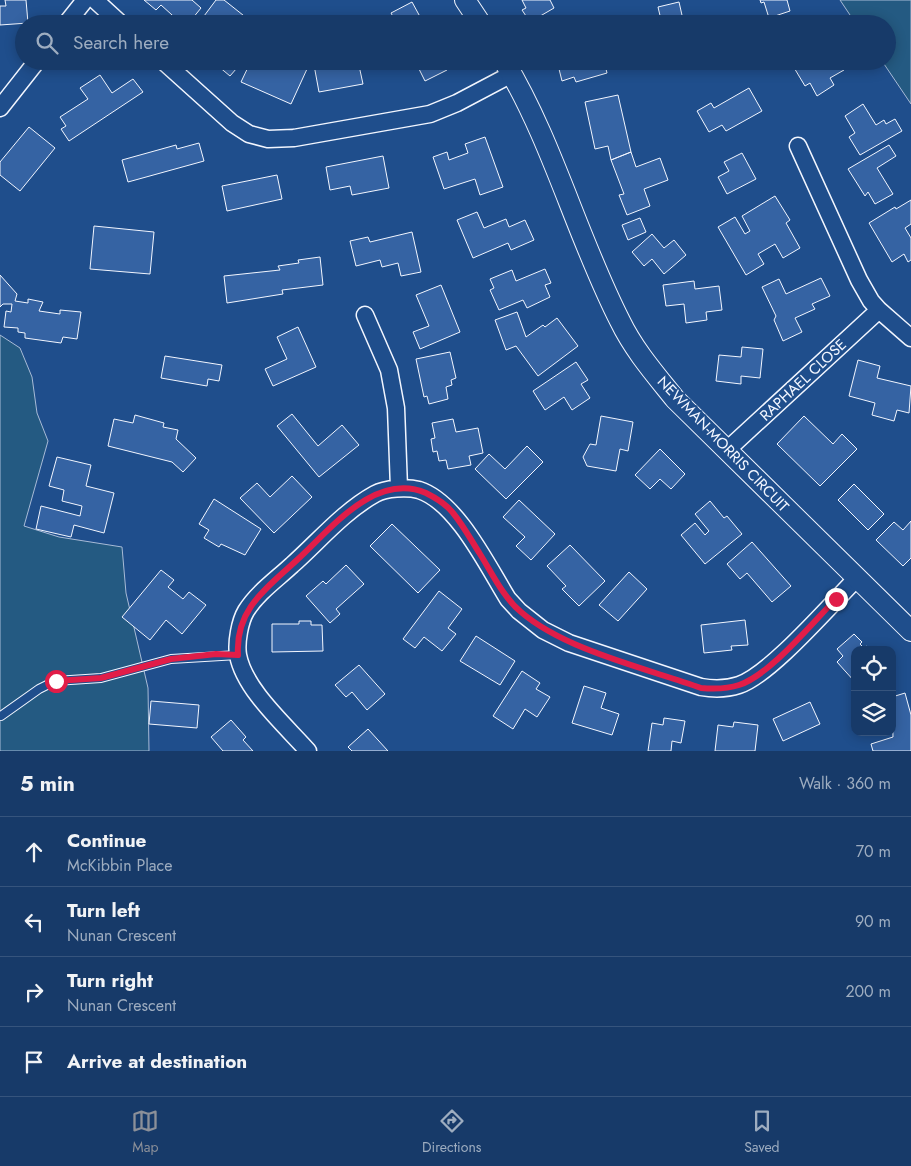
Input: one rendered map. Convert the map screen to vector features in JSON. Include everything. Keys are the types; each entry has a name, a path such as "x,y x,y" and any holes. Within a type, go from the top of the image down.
{"street":[{"path":"73,15 85,0"},
{"path":"95,0 111,15"},
{"path":"465,0 476,15"},
{"path":"0,108 29,70"},
{"path":"173,70 232,123 249,134 268,140 294,138 430,114 457,103 505,70"},
{"name":"NEWMAN-MORRIS CIRCUIT","path":"509,70 540,133 600,280 621,324 646,363 675,399 911,631"},
{"path":"798,146 859,280 879,310 911,338"},
{"name":"RAPHAEL CLOSE","path":"727,450 879,310"},
{"path":"364,315 388,370 396,408 399,488"},
{"path":"308,751 254,689 243,673 237,645 243,617 259,596 357,506 377,493 399,488 418,490 437,498 452,512 508,599 543,630 569,643 701,688 713,689 739,685 762,673 857,578"}],"lane":[{"path":"1,716 39,689 56,681 101,678 171,659 216,654 238,655"}],"shaded area":[{"path":"840,0 911,0 911,104 888,70 896,70 896,15 850,15"},
{"path":"0,335 20,348 32,377 37,413 48,441 24,526 59,537 122,547 126,593 148,688 149,751 0,751"}],"building":[{"path":"5,0 26,0 27,15 15,15 15,24 0,25 0,6 6,6"},
{"path":"144,0 192,0 201,8 195,15 172,15 161,5 156,10"},
{"path":"216,0 224,0 243,15 205,15"},
{"path":"522,0 550,0 554,8 542,15 525,15 522,10 526,8"},
{"path":"760,0 787,0 790,11 778,15 768,15 764,2 761,3"},
{"path":"412,2 419,15 392,15 391,13"},
{"path":"679,2 682,15 660,15 658,7"},
{"path":"223,70 235,70 230,76"},
{"path":"247,70 307,70 291,104 241,82"},
{"path":"315,70 360,70 363,84 319,92"},
{"path":"420,70 447,70 425,81"},
{"path":"559,70 606,70 607,73 576,82 574,77 562,81"},
{"path":"795,70 844,70 830,78 834,85 817,96 810,83 805,86"},
{"path":"100,75 112,93 133,79 143,92 69,141 61,129 66,126 60,117 88,99 80,88"},
{"path":"749,88 762,111 726,131 722,125 709,132 697,111 711,103 714,108"},
{"path":"618,95 631,152 611,160 608,146 595,149 585,102"},
{"path":"863,104 876,125 884,120 886,124 895,119 902,131 860,155 849,137 855,133 845,116"},
{"path":"29,127 55,148 20,191 0,175 0,162"},
{"path":"485,137 503,187 480,195 475,179 444,189 433,157 447,152 449,160 468,153 465,144"},
{"path":"199,143 204,161 128,182 122,160 176,145 177,149"},
{"path":"889,145 896,156 877,168 893,194 875,204 868,192 865,196 848,169"},
{"path":"631,152 636,167 660,158 668,180 644,189 650,206 627,215 619,195 624,194 611,160"},
{"path":"742,153 756,179 727,194 718,177 729,171 724,162"},
{"path":"383,156 389,188 352,195 350,186 330,190 326,167"},
{"path":"277,175 282,199 227,211 222,186"},
{"path":"775,196 790,220 786,223 800,248 783,258 775,244 758,254 764,264 746,275 718,227 735,217 745,234 750,231 742,216"},
{"path":"911,200 911,224 905,228 911,238 911,260 908,262 904,254 892,262 869,223 895,207 896,209"},
{"path":"477,212 484,228 506,219 509,227 525,220 534,240 511,250 508,243 473,258 457,220"},
{"path":"640,218 646,232 628,240 622,225"},
{"path":"94,226 154,232 150,274 90,269"},
{"path":"412,232 421,272 401,276 398,263 382,267 380,260 356,266 350,241 368,237 370,242"},
{"path":"652,234 664,248 674,240 686,255 664,274 652,259 644,266 632,252"},
{"path":"320,257 323,285 282,290 283,294 227,303 224,276 280,270 278,266 299,263 298,260"},
{"path":"545,269 551,283 545,285 550,297 527,308 523,300 499,310 490,290 494,288 490,279 512,270 516,281"},
{"path":"0,275 17,294 15,301 28,303 28,299 43,302 39,311 60,314 60,310 81,312 77,339 63,337 61,343 25,338 25,333 18,332 18,328 4,327 6,311 11,312 12,304 3,304 0,307"},
{"path":"821,278 830,296 812,304 815,309 795,318 802,332 783,341 774,320 776,316 762,287 779,279 786,294"},
{"path":"694,281 695,289 719,286 722,310 706,312 707,320 686,323 684,304 666,306 663,285"},
{"path":"441,285 460,332 420,349 413,332 429,326 416,295"},
{"path":"517,312 526,337 557,318 578,346 538,376 516,346 506,350 495,320"},
{"path":"298,327 316,367 273,386 265,369 287,359 277,337"},
{"path":"742,347 763,349 760,378 741,376 741,384 716,381 719,355 741,357"},
{"path":"450,352 456,378 451,380 452,385 446,387 448,399 429,404 427,396 424,397 416,359"},
{"path":"165,356 222,365 219,381 208,379 207,386 161,378"},
{"path":"858,360 880,366 877,378 911,386 909,413 897,410 894,421 872,415 875,403 849,396"},
{"path":"576,362 588,380 581,384 590,398 572,410 564,397 545,410 533,391"},
{"path":"292,414 318,446 342,425 359,445 319,477 277,426"},
{"path":"135,415 164,423 163,427 178,430 176,439 196,458 183,472 172,462 108,446 114,419 133,423"},
{"path":"601,416 633,422 628,451 620,449 616,471 587,466 583,457 590,444 596,445"},
{"path":"804,416 833,444 842,434 857,449 820,486 777,444"},
{"path":"453,419 456,432 478,428 483,453 469,456 471,465 448,469 446,460 439,461 437,451 433,452 431,439 435,438 432,423"},
{"path":"527,446 543,462 506,499 475,469 489,454 505,469"},
{"path":"660,449 685,474 671,489 660,479 650,489 635,475"},
{"path":"57,457 91,465 86,486 114,493 104,533 74,525 71,537 36,529 41,506 80,516 82,506 62,501 64,490 49,486"},
{"path":"292,476 312,497 274,533 240,498 257,483 270,497"},
{"path":"854,484 884,514 868,530 838,500"},
{"path":"214,499 261,529 245,555 221,544 219,547 204,538 209,530 199,524"},
{"path":"519,500 555,534 531,560 516,546 525,537 503,517"},
{"path":"710,501 724,518 727,516 742,534 705,564 681,535 695,523 705,535 709,531 695,514"},
{"path":"911,521 911,558 903,566 876,540 894,522 903,530"},
{"path":"392,524 440,570 418,593 370,546"},
{"path":"752,542 791,586 772,602 747,573 740,579 727,564"},
{"path":"570,545 605,581 579,606 562,589 566,586 547,566"},
{"path":"346,565 364,584 336,609 340,614 330,623 306,596 323,581 326,584"},
{"path":"161,570 174,580 168,587 183,599 189,592 206,605 182,634 166,620 150,640 122,617"},
{"path":"629,572 647,589 618,621 599,605"},
{"path":"439,591 462,609 448,628 456,634 442,651 424,637 415,648 403,639"},
{"path":"745,620 748,645 731,646 732,650 704,653 701,625"},
{"path":"299,621 311,621 311,625 322,625 323,651 272,652 272,624 299,624"},
{"path":"854,634 862,642 860,644 862,646 851,646 851,678 837,662 843,656 837,649"},
{"path":"476,636 515,661 500,685 460,661"},
{"path":"359,665 385,694 367,710 352,692 346,697 335,685"},
{"path":"522,671 540,683 536,689 550,697 537,717 525,709 513,729 493,716"},
{"path":"584,686 606,693 601,708 619,714 612,735 572,723"},
{"path":"905,693 911,715 911,751 873,751 871,744 896,736 896,696"},
{"path":"151,701 199,705 197,728 149,724"},
{"path":"810,702 820,724 783,741 773,719"},
{"path":"664,718 685,721 681,743 672,741 671,751 648,751 652,723 663,725"},
{"path":"231,720 246,737 243,740 253,751 223,751 211,737"},
{"path":"734,722 758,725 755,751 715,751 718,725 733,727"},
{"path":"368,729 388,751 352,751 348,747"}],"route":[{"path":"56,681 101,678 171,659 216,654 238,655 237,645 243,617 247,609 259,596 357,506 377,493 399,488 418,490 437,498 452,512 508,599 519,611 543,630 569,643 701,688 713,689 739,685 762,673 836,599"}]}
